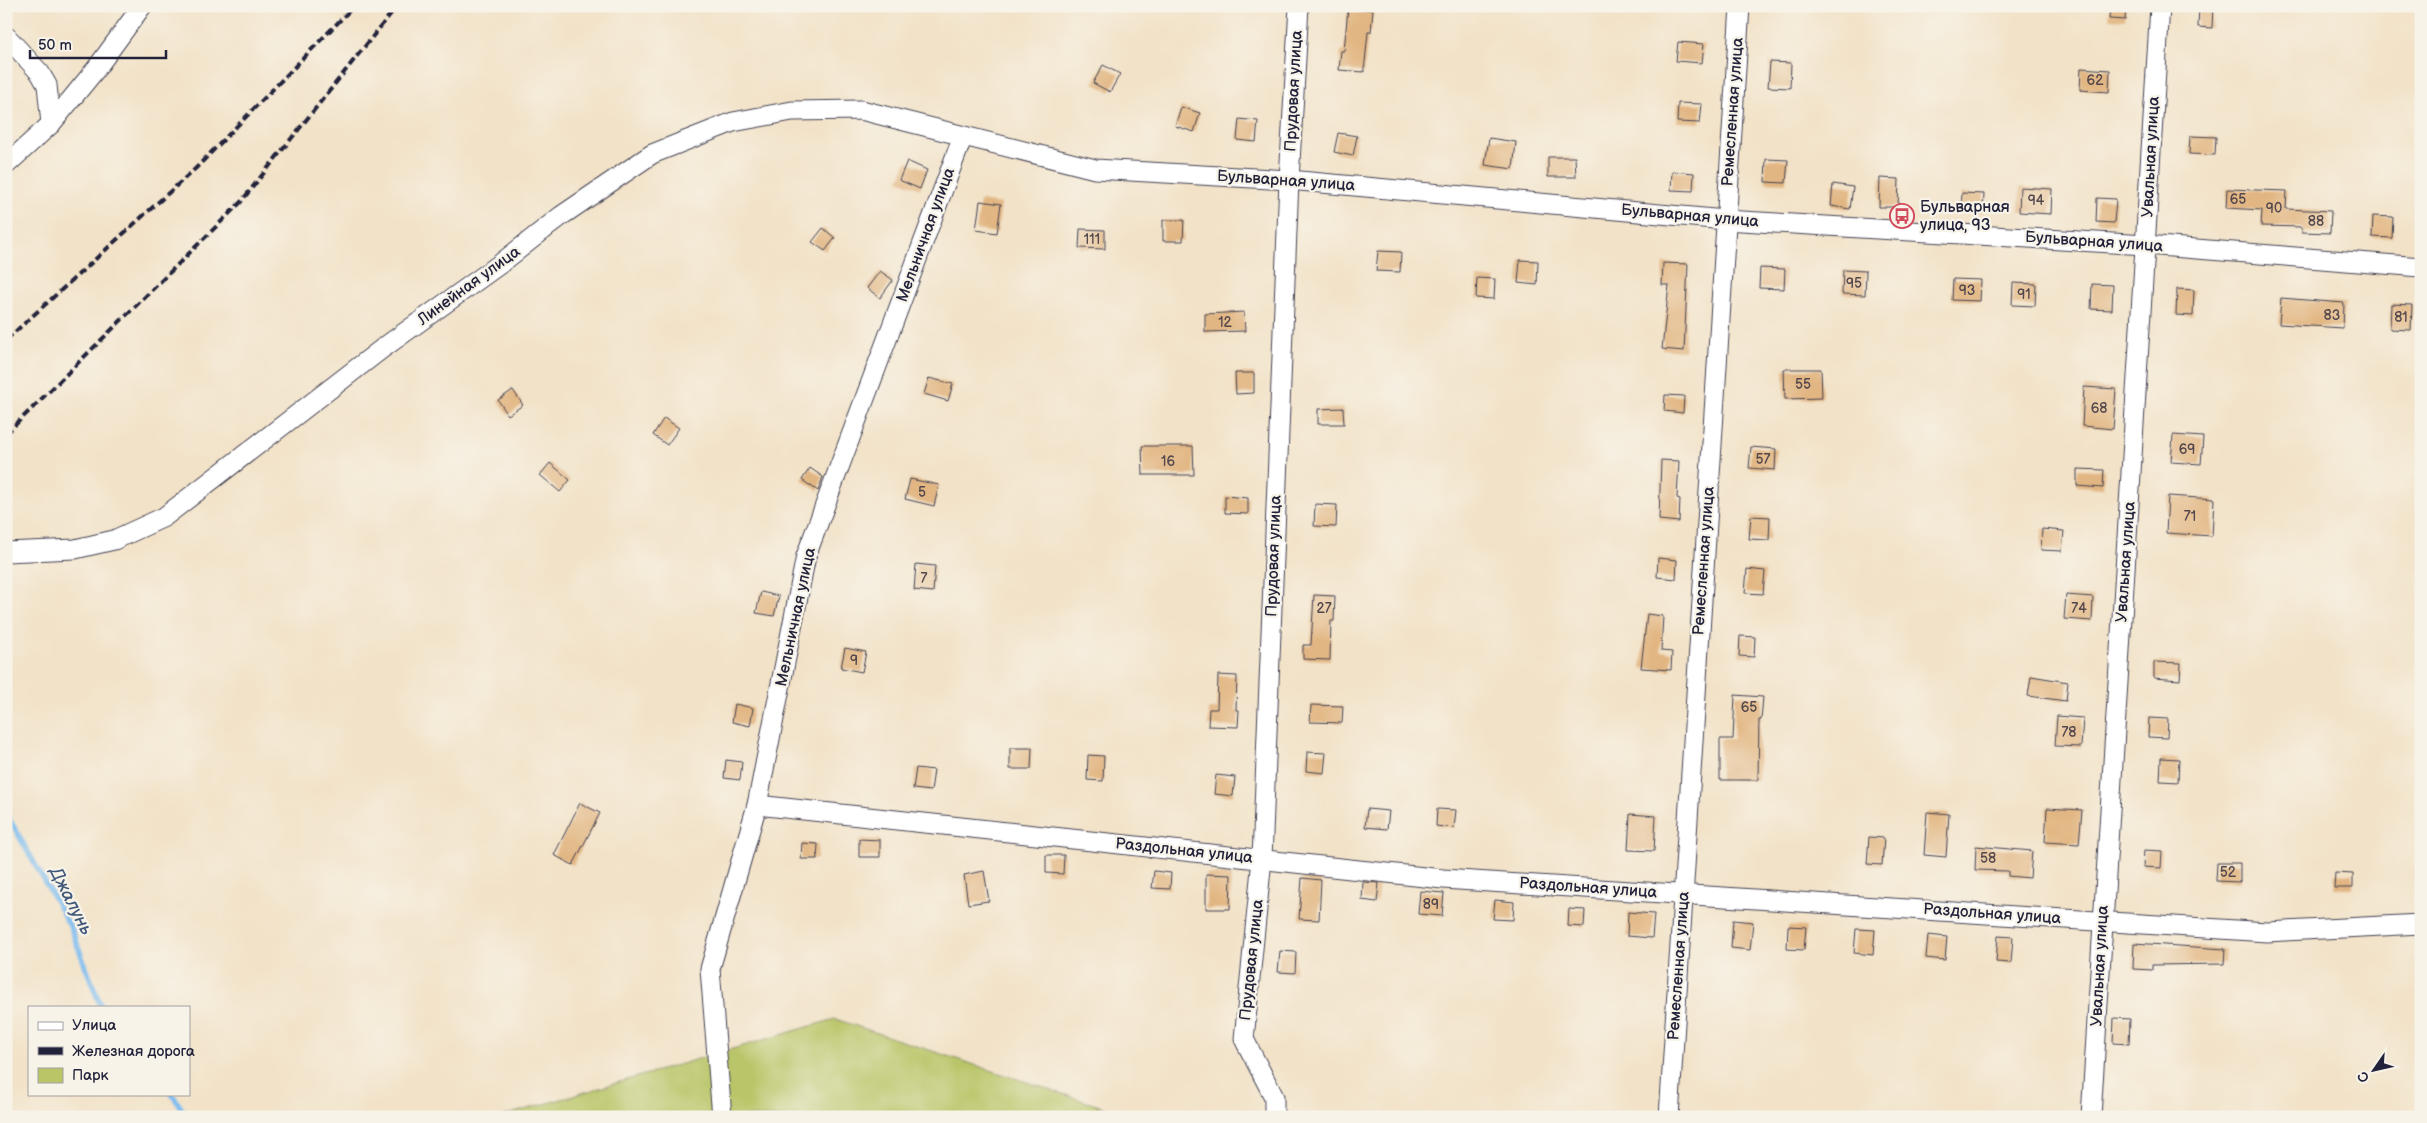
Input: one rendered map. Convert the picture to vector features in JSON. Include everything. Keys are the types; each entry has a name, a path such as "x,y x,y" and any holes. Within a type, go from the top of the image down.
{"street":[{"path":"6,165 51,124 96,69 142,6"},
{"name":"Прудовая улица","path":"1274,1117 1274,1097 1244,1040 1262,859 1289,180 1299,6"},
{"name":"Ремесленная улица","path":"1669,1117 1740,6"},
{"name":"Увальная улица","path":"2091,1117 2160,6"},
{"path":"6,36 40,73 47,85 51,124"},
{"name":"Линейная улица","path":"6,552 75,548 114,540 164,518 383,348 500,264 561,216 652,154 732,122 792,111 861,110 963,136"},
{"name":"Бульварная улица","path":"963,136 1095,169 1289,180 1725,220 2146,245 2421,267"},
{"name":"Мельничная улица","path":"722,1117 710,969 757,805 806,556 963,136"},
{"name":"Раздольная улица","path":"757,805 1443,879 2267,932 2421,924"}],"green space":[{"path":"835,1019 1133,1117 500,1117"}],"building":[{"path":"2110,6 2126,6 2125,20 2109,19"},
{"path":"2199,6 2213,6 2212,28 2198,27"},
{"path":"1348,8 1373,10 1371,32 1368,32 1364,72 1339,70 1341,51 1344,51"},
{"path":"1678,42 1704,44 1702,63 1676,61"},
{"path":"1770,62 1791,63 1790,88 1768,87"},
{"path":"1103,65 1120,74 1110,92 1093,83"},
{"path":"2081,68 2110,70 2109,92 2080,90"},
{"path":"1678,103 1702,104 1700,123 1677,122"},
{"path":"1181,107 1200,113 1194,132 1175,126"},
{"path":"1239,119 1258,121 1256,142 1237,140"},
{"path":"1338,133 1357,136 1353,156 1334,152"},
{"path":"2190,136 2216,137 2215,155 2189,154"},
{"path":"1489,138 1516,142 1513,169 1485,165"},
{"path":"1548,157 1575,157 1576,177 1548,177"},
{"path":"1766,159 1788,160 1786,183 1765,182"},
{"path":"907,161 927,170 920,189 899,180"},
{"path":"1672,171 1694,173 1693,191 1671,190"},
{"path":"1880,178 1899,179 1898,207 1879,207"},
{"path":"1833,184 1853,187 1850,209 1831,206"},
{"path":"2020,187 2052,189 2051,214 2019,212"},
{"path":"2227,189 2287,191 2286,209 2331,211 2330,233 2302,232 2302,227 2261,226 2262,210 2226,208"},
{"path":"1962,193 1984,194 1983,213 1961,211"},
{"path":"2097,198 2116,199 2114,223 2096,222"},
{"path":"980,201 1001,204 997,233 976,230"},
{"path":"2373,216 2393,217 2392,238 2372,237"},
{"path":"1163,220 1184,220 1183,241 1163,241"},
{"path":"823,228 835,238 825,251 812,242"},
{"path":"1080,229 1105,230 1105,249 1079,248"},
{"path":"1378,251 1401,252 1400,272 1376,271"},
{"path":"1520,260 1538,261 1537,285 1518,283"},
{"path":"1663,263 1688,264 1684,351 1662,349 1669,285 1662,285"},
{"path":"1760,268 1785,269 1784,289 1759,288"},
{"path":"1843,270 1866,271 1865,295 1842,294"},
{"path":"880,271 893,280 880,298 867,288"},
{"path":"1477,278 1495,279 1494,299 1476,298"},
{"path":"1953,279 1981,280 1980,301 1952,300"},
{"path":"2013,283 2036,284 2035,306 2012,305"},
{"path":"2092,284 2113,285 2112,310 2091,309"},
{"path":"2177,289 2194,290 2193,316 2176,315"},
{"path":"2281,298 2344,303 2343,328 2279,324"},
{"path":"2391,304 2412,305 2411,330 2390,329"},
{"path":"1244,312 1245,331 1205,332 1205,314"},
{"path":"1784,369 1821,369 1822,398 1785,399"},
{"path":"1235,373 1254,373 1254,393 1236,394"},
{"path":"929,378 953,384 948,401 924,394"},
{"path":"2084,387 2116,389 2113,429 2082,426"},
{"path":"513,390 523,405 508,415 498,400"},
{"path":"1665,395 1684,396 1683,413 1664,411"},
{"path":"1343,408 1344,424 1318,424 1318,409"},
{"path":"664,418 679,428 667,445 653,435"},
{"path":"2173,435 2203,437 2201,464 2171,462"},
{"path":"1142,446 1193,446 1194,475 1143,475"},
{"path":"1751,447 1776,449 1775,470 1749,468"},
{"path":"1661,460 1679,461 1677,498 1680,499 1679,522 1659,520"},
{"path":"550,463 570,480 560,492 540,475"},
{"path":"810,468 823,477 818,491 802,480"},
{"path":"2077,469 2104,470 2103,488 2077,486"},
{"path":"910,479 939,485 934,506 905,499"},
{"path":"1225,496 1248,498 1248,514 1225,513"},
{"path":"2168,496 2214,499 2212,536 2166,533"},
{"path":"1315,504 1337,505 1336,527 1314,526"},
{"path":"1751,516 1770,517 1769,540 1749,539"},
{"path":"2042,529 2064,531 2062,551 2041,550"},
{"path":"1658,558 1677,560 1676,579 1657,577"},
{"path":"916,564 935,566 933,592 914,590"},
{"path":"1747,569 1765,571 1763,594 1745,593"},
{"path":"761,592 779,596 774,616 756,613"},
{"path":"1314,595 1335,596 1334,621 1331,621 1330,660 1303,659 1303,645 1311,645"},
{"path":"2066,595 2093,597 2092,621 2064,619"},
{"path":"1647,614 1663,616 1661,651 1672,652 1671,670 1641,668"},
{"path":"1740,636 1755,637 1754,657 1739,656"},
{"path":"845,648 866,652 862,672 841,668"},
{"path":"2154,662 2181,663 2180,680 2154,678"},
{"path":"1218,675 1237,676 1236,710 1239,710 1238,727 1208,726 1209,709 1217,709"},
{"path":"2031,676 2068,682 2066,701 2028,696"},
{"path":"1735,695 1763,697 1761,720 1759,720 1758,780 1720,780 1720,739 1733,739"},
{"path":"735,704 753,708 750,726 732,722"},
{"path":"1311,705 1343,706 1342,723 1310,722"},
{"path":"2057,716 2083,718 2081,747 2055,746"},
{"path":"2149,718 2168,719 2167,738 2148,737"},
{"path":"1010,748 1032,748 1031,769 1010,769"},
{"path":"1307,752 1326,753 1324,773 1306,771"},
{"path":"1088,755 1104,756 1103,781 1087,780"},
{"path":"2161,758 2179,759 2178,782 2160,781"},
{"path":"726,760 742,762 740,780 724,778"},
{"path":"916,768 934,770 931,791 913,789"},
{"path":"1216,775 1235,777 1233,796 1214,794"},
{"path":"580,803 600,813 573,865 554,855"},
{"path":"2047,808 2082,810 2079,844 2045,842"},
{"path":"1367,809 1389,811 1387,829 1365,827"},
{"path":"1437,809 1456,810 1454,828 1436,826"},
{"path":"1927,812 1949,814 1946,857 1924,855"},
{"path":"1630,814 1656,816 1654,851 1628,850"},
{"path":"1869,837 1884,838 1882,865 1867,864"},
{"path":"859,839 880,840 880,857 859,857"},
{"path":"802,843 818,844 817,859 801,859"},
{"path":"1976,846 2032,851 2030,878 2008,876 2008,871 1975,870"},
{"path":"2144,850 2162,851 2161,868 2143,867"},
{"path":"1046,855 1064,855 1063,874 1046,873"},
{"path":"2217,863 2240,863 2240,882 2216,881"},
{"path":"984,871 989,901 968,904 964,875"},
{"path":"1154,871 1171,873 1170,889 1152,888"},
{"path":"2335,873 2353,874 2353,888 2334,888"},
{"path":"1206,874 1231,875 1230,909 1206,909"},
{"path":"1302,878 1321,880 1319,920 1299,919"},
{"path":"1363,882 1379,883 1377,902 1362,900"},
{"path":"1420,891 1444,893 1442,916 1418,914"},
{"path":"1495,900 1514,902 1513,920 1493,919"},
{"path":"1569,909 1585,910 1584,927 1568,926"},
{"path":"1628,912 1654,914 1652,938 1627,936"},
{"path":"1733,920 1753,922 1750,950 1731,948"},
{"path":"1788,926 1806,927 1804,950 1787,949"},
{"path":"1856,929 1875,930 1873,955 1854,953"},
{"path":"1928,935 1947,937 1945,960 1926,958"},
{"path":"1998,936 2013,937 2011,963 1996,962"},
{"path":"2134,943 2225,949 2224,964 2152,965 2152,970 2133,969"},
{"path":"1280,951 1296,952 1295,973 1278,972"},
{"path":"2114,1018 2130,1019 2129,1044 2113,1043"}],"waterway":[{"name":"Джалунь","path":"6,813 71,928 101,1006"},
{"name":"Джалунь","path":"173,1096 187,1117"}],"railway":[{"path":"6,340 196,168 354,6"},
{"path":"6,434 240,203 397,6"}],"place":[{"name":"Бульварная улица, 93","path":"1902,216"}]}
